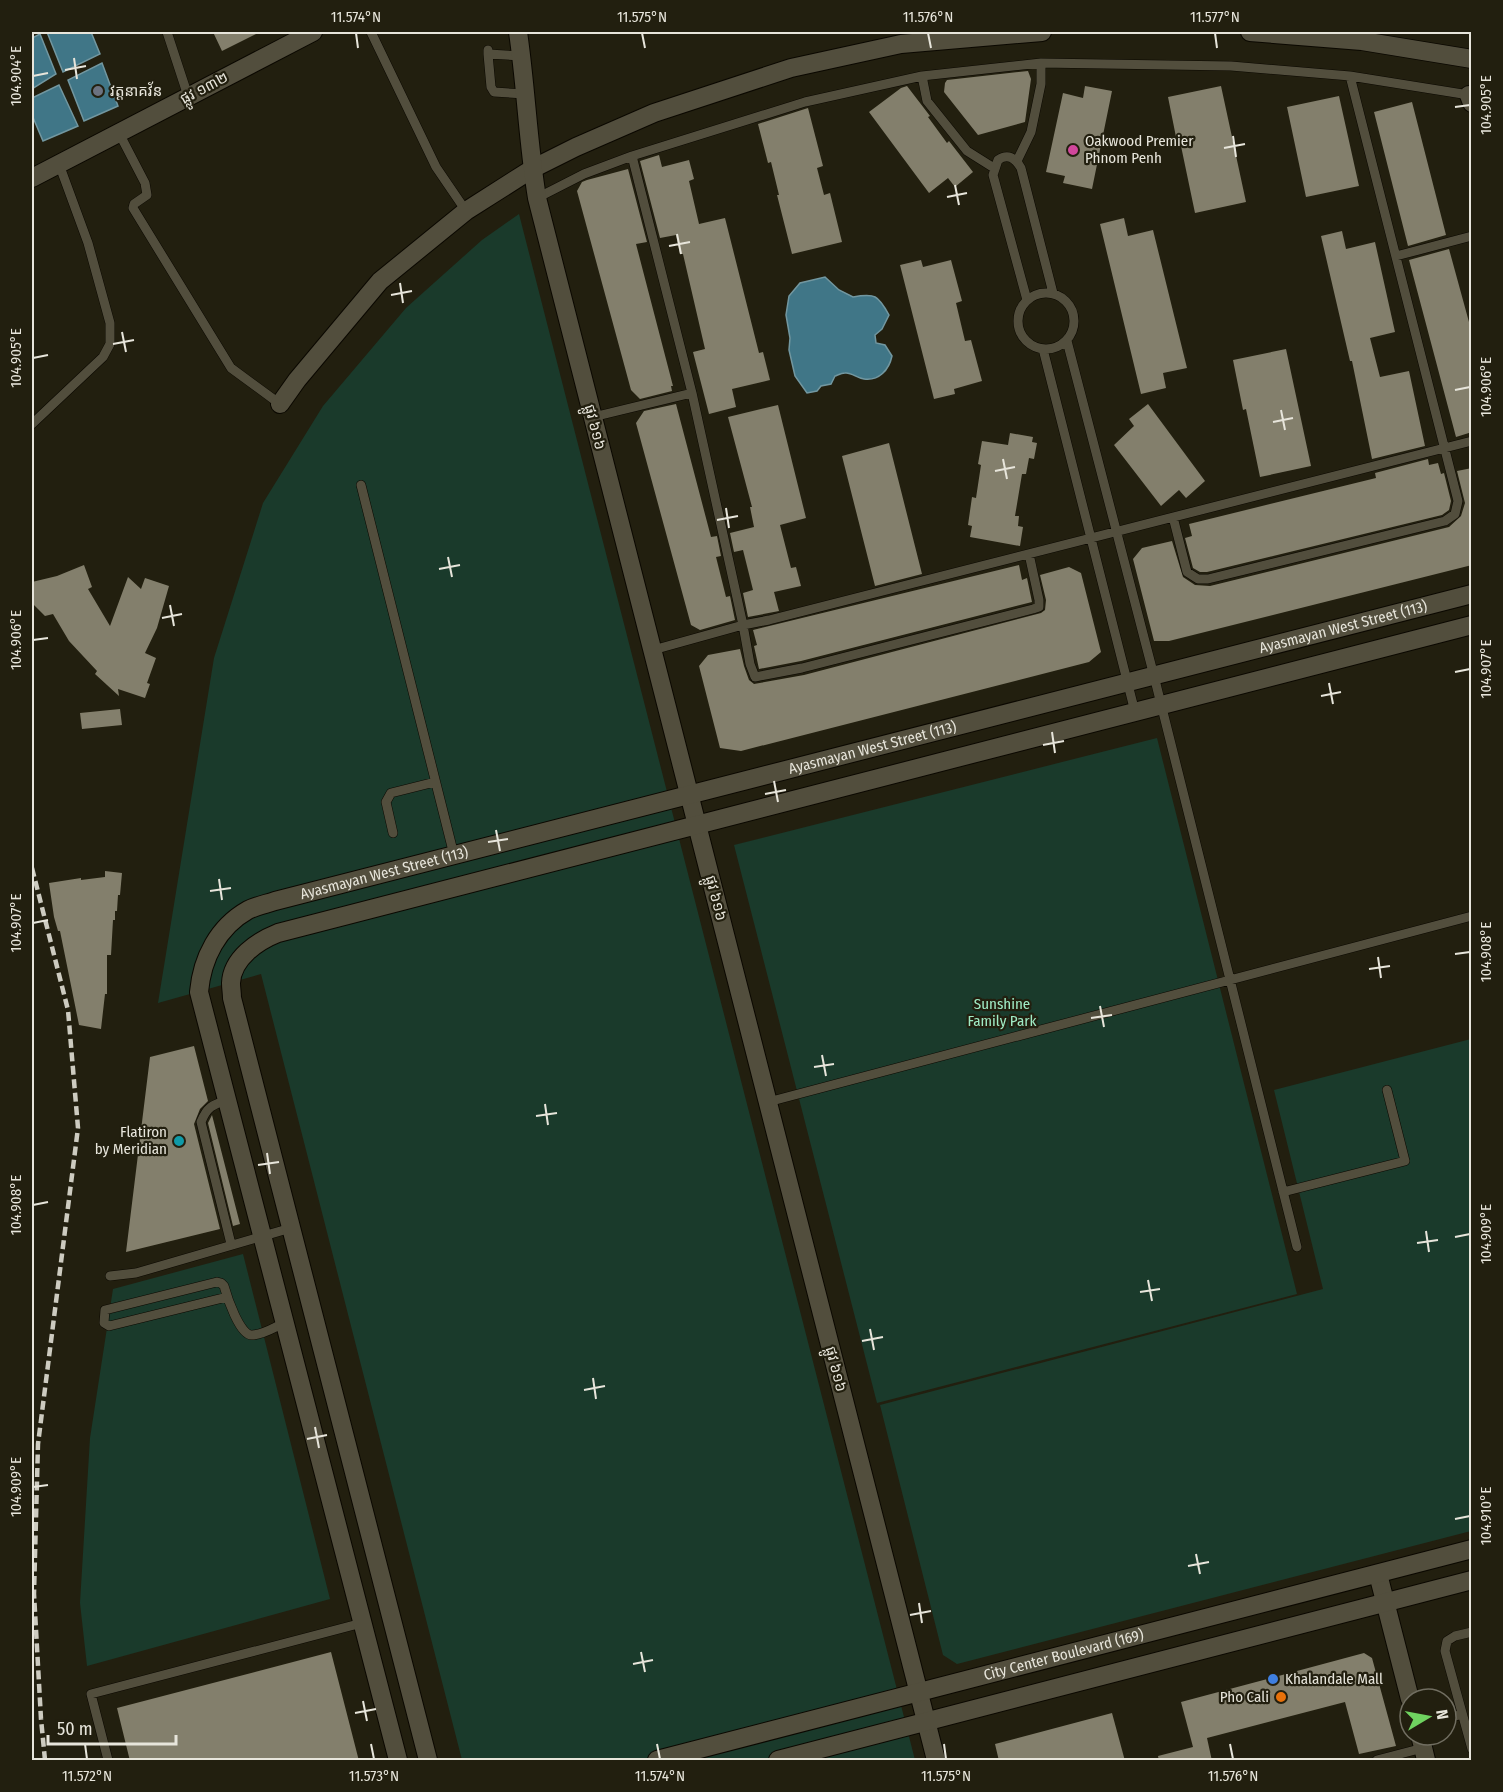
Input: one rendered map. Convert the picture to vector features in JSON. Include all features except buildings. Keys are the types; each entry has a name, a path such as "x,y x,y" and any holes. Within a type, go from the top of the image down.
{"street":[{"name":"ផ្លូវ ១៣២","path":"32,178 309,32"},
{"name":"ផ្លូវ ៦១៦","path":"518,32 537,198 936,1761"},
{"path":"280,404 297,380 380,280 466,211 532,169 576,147 654,113 700,97 790,68 901,38 1042,32"},
{"path":"1250,32 1362,41 1472,59"},
{"name":"Ayasmayan West Street (113)","path":"398,1761 199,992 206,959 226,926 248,910 275,901 1472,594"},
{"path":"1411,610 1418,639"},
{"name":"Ayasmayan West Street (113)","path":"291,1228 232,998 231,982 235,968 253,945 262,940 278,933 1472,625"},
{"path":"1011,712 1018,742"},
{"path":"454,855 461,886"},
{"path":"291,1228 428,1761"},
{"path":"285,1323 314,1314"},
{"name":"City Center Boulevard (169)","path":"657,1761 1472,1550"},
{"path":"1378,1574 1407,1687"},
{"path":"352,1585 381,1578"},
{"name":"City Center Boulevard (169)","path":"778,1761 1472,1580"}],"lane":[{"path":"167,32 188,96"},
{"path":"371,32 436,167 466,211"},
{"path":"522,56 488,52 494,92 525,94"},
{"path":"1017,161 1031,132 1041,84 1041,63"},
{"path":"537,198 584,174 632,156 805,102 922,76 1041,63 1231,66 1350,76 1470,99"},
{"path":"922,76 927,101 967,151 994,168"},
{"path":"1173,517 1187,572 1198,579 1208,579 1434,524 1445,521 1455,514 1458,501 1350,76"},
{"path":"119,132 147,189 147,195 134,204 134,208 231,368 280,404"},
{"path":"632,156 692,393 750,664 755,677 802,668 1039,607 1029,554"},
{"path":"1027,300 993,175 998,160 1004,156 1017,161 1021,168 1053,293"},
{"path":"32,424 103,357 110,344 110,323 88,243 59,164"},
{"path":"1396,256 1472,236"},
{"path":"1053,293 1068,302 1074,320 1067,340 1060,346 1043,349 1029,343 1023,335 1019,326 1019,316 1027,300 1036,294 1053,293"},
{"path":"1067,340 1297,1247"},
{"path":"1043,349 1135,712"},
{"path":"593,417 692,393"},
{"path":"653,650 743,625 1472,441"},
{"path":"362,485 454,855"},
{"path":"393,833 386,802 391,793 435,782"},
{"path":"768,1102 1472,916"},
{"path":"1283,1192 1405,1161 1387,1090"},
{"path":"226,1100 213,1105 205,1113 201,1122 231,1244"},
{"path":"110,1276 136,1273 291,1228"},
{"path":"227,1297 109,1326 104,1323 105,1310 218,1282 224,1286 243,1332 254,1335 285,1323"},
{"path":"108,1761 91,1694 362,1623"},
{"path":"1472,1632 1455,1636 1448,1641 1445,1651 1472,1749"},
{"path":"1458,1715 1462,1714"},
{"path":"1377,1761 1423,1748"}],"green space":[{"path":"519,214 915,1760 462,1760 261,974 158,1003 214,658 263,503 323,406 406,308 482,240"},
{"name":"Sunshine Family Park","path":"1157,738 1297,1294 877,1403 734,845"},
{"path":"1471,1039 1471,1531 957,1664 943,1655 880,1405 1323,1289 1274,1090"},
{"path":"243,1254 330,1599 87,1666 80,1603 90,1438 113,1289"}],"water":[{"path":"47,32 91,32 100,54 63,72"},
{"path":"40,34 56,74 32,89 32,38"},
{"path":"102,63 118,106 84,121 68,80"},
{"path":"59,85 78,126 43,141 32,115 32,98"},
{"path":"825,277 839,290 853,297 866,295 879,299 889,315 882,329 875,335 876,343 885,345 892,356 886,370 879,376 864,379 850,373 842,373 835,376 831,384 807,393 795,376 789,350 790,338 786,315 789,296 800,283"}],"railway":[{"path":"32,868 68,1010 78,1128 38,1444 34,1594 45,1760"}],"place":[{"name":"វត្តនាគវ័ន","path":"98,91"},
{"name":"Oakwood Premier Phnom Penh","path":"1073,150"},
{"name":"Flatiron by Meridian","path":"179,1141"},
{"name":"Khalandale Mall","path":"1273,1679"},
{"name":"Pho Cali","path":"1281,1697"}]}
